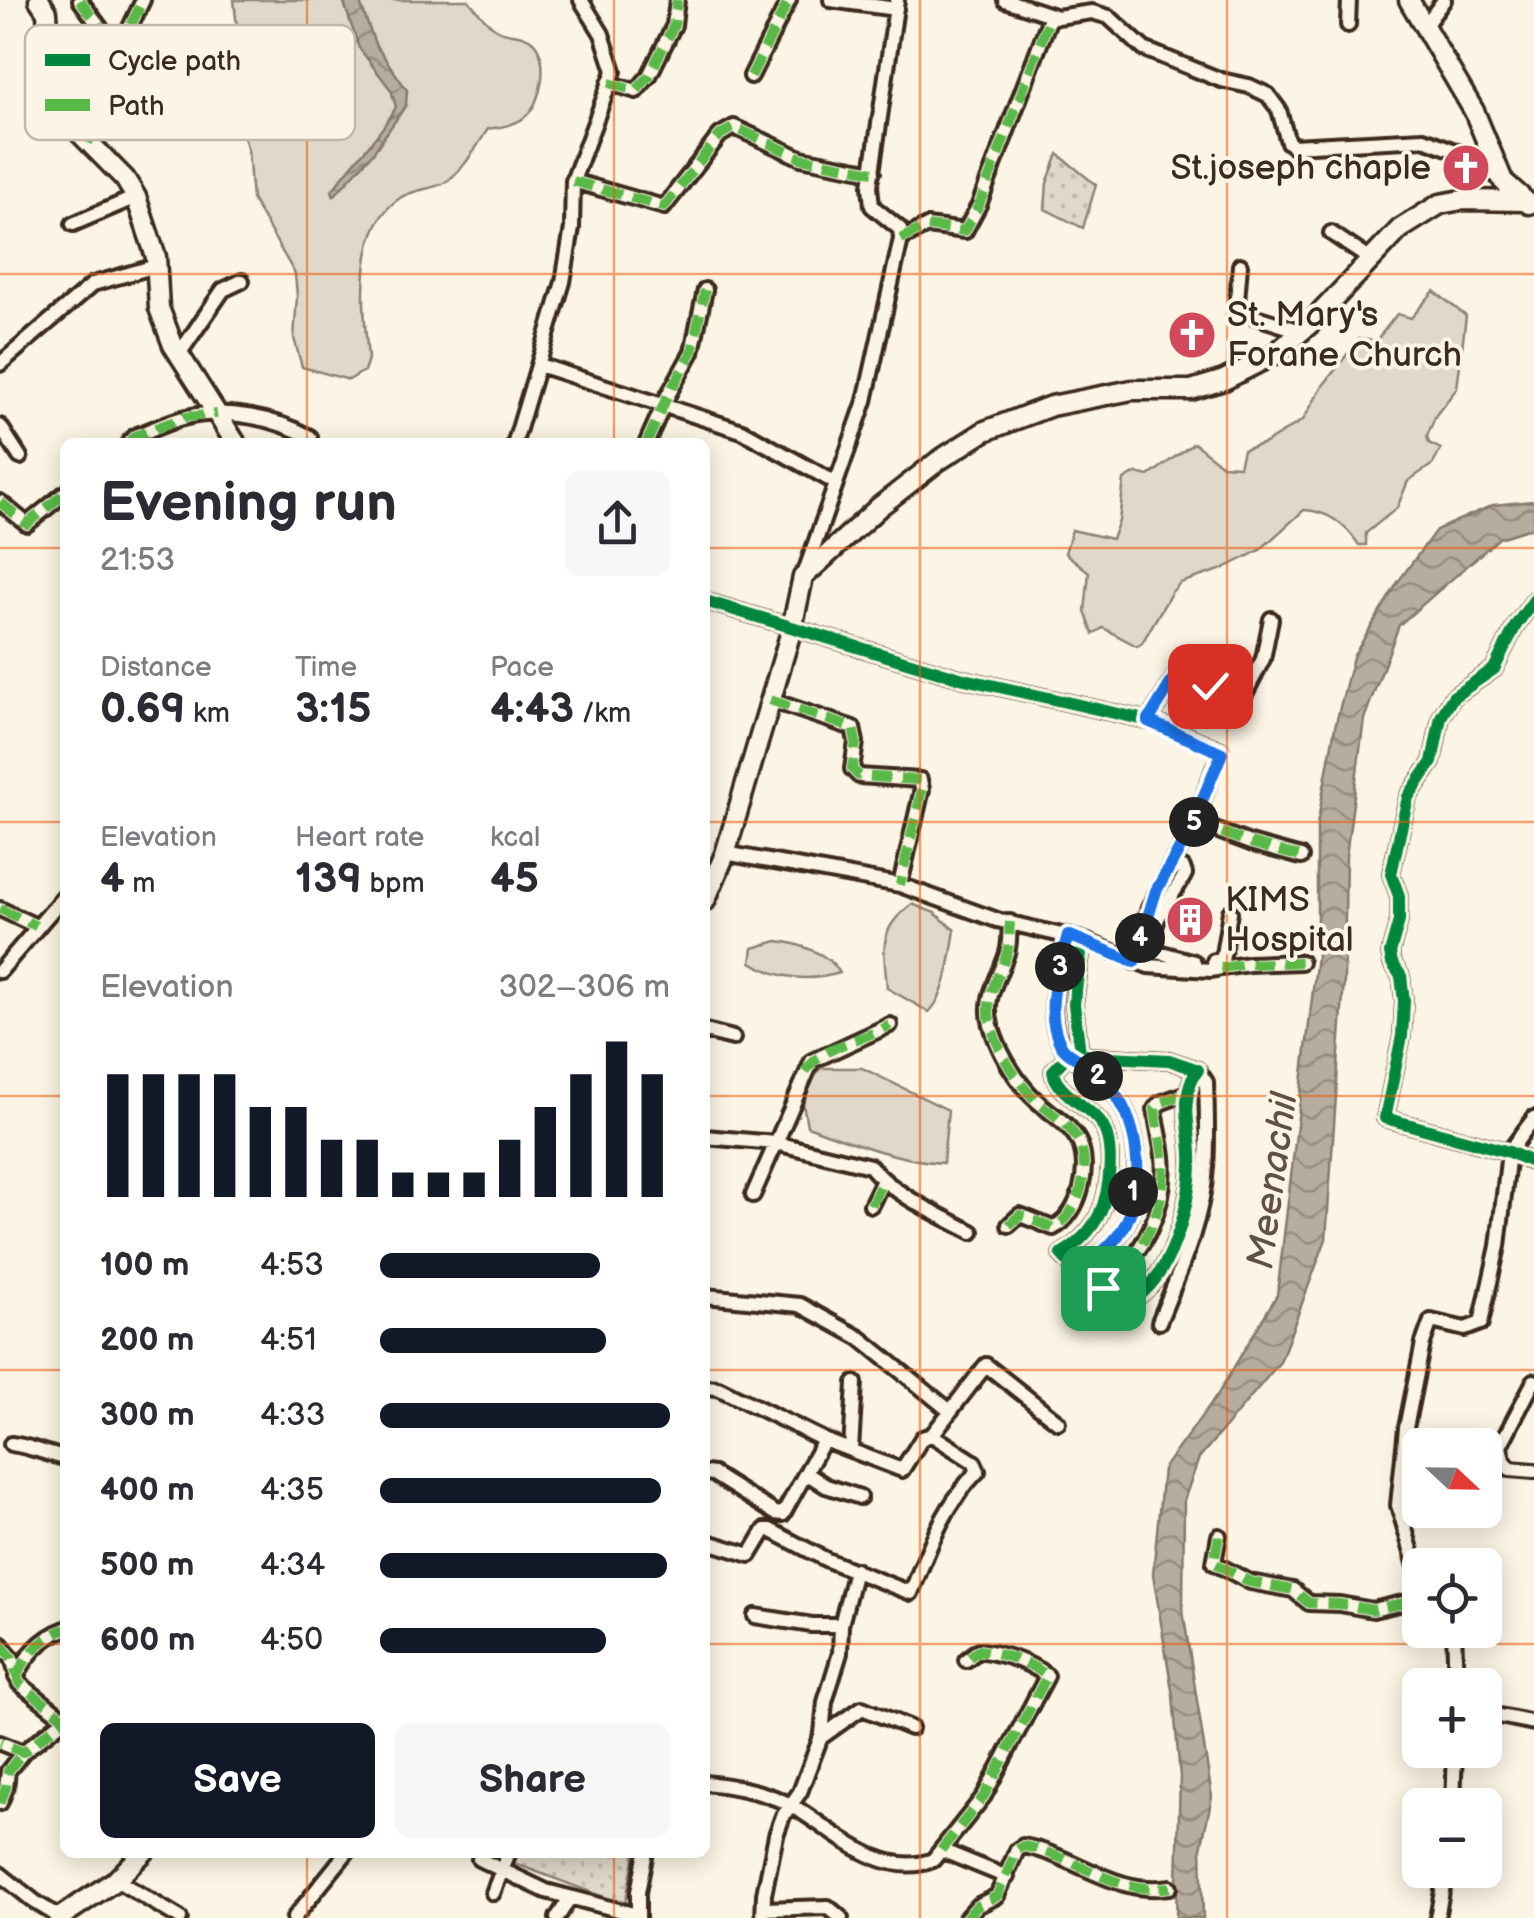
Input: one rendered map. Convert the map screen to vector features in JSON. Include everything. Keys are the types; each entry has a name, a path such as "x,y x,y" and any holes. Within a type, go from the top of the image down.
{"main road":[{"path":"39,0 47,12 48,25"},
{"path":"1409,0 1474,110 1503,181 1529,204"},
{"path":"85,140 125,178 136,197 156,266 160,308 180,354 232,438"},
{"path":"710,889 725,852 792,628 803,577 879,507 938,461 985,431 1051,406 1132,390 1190,390 1224,380 1275,354 1400,229 1440,204 1462,200 1529,204"},
{"path":"60,1918 116,1880 138,1858"}],"street":[{"path":"80,0 98,25"},
{"path":"132,25 144,0"},
{"path":"516,438 563,282 572,228 573,181 614,70 596,22 581,0"},
{"path":"609,82 636,91 650,76 674,24 677,0"},
{"path":"751,76 789,0"},
{"path":"803,577 865,401 901,239 900,228 872,206 873,172 896,5 831,0"},
{"path":"1005,0 1051,16 1092,12 1109,17 1144,49 1268,95 1279,110 1288,142 1293,146 1424,139 1463,154 1503,181"},
{"path":"1348,0 1348,25"},
{"path":"1424,27 1444,0"},
{"path":"901,239 926,226 966,231 1051,16"},
{"path":"573,181 664,208 720,135 734,127 801,158 873,172"},
{"path":"72,224 136,197"},
{"path":"1331,233 1371,260"},
{"path":"1240,265 1237,302 1253,316 1301,332"},
{"path":"0,364 93,284 156,266"},
{"path":"180,354 223,290 242,281"},
{"path":"650,438 692,352 706,290"},
{"path":"539,366 742,432 834,482"},
{"path":"133,438 186,417 217,414 289,426 310,437"},
{"path":"0,426 20,458"},
{"path":"0,502 27,524 60,497"},
{"path":"1534,600 1516,625 1494,669 1454,697 1441,717 1432,762 1408,796 1391,874 1400,896 1390,953 1401,976 1404,1001 1402,1036 1385,1118 1509,1152 1534,1163"},
{"path":"710,603 960,678 1148,721 1222,751 1194,822 1149,908 1134,962"},
{"path":"1148,721 1178,672 1237,696 1245,694 1264,659 1272,618"},
{"path":"770,700 853,728 856,742 852,769 859,776 920,780 922,789 900,885"},
{"path":"1194,822 1301,857"},
{"path":"725,852 900,885 1010,922 1084,940 1148,966 1301,962"},
{"path":"1170,867 1182,868 1185,874 1158,914 1153,941 1158,952 1191,962 1221,965"},
{"path":"0,971 60,900"},
{"path":"0,909 36,926"},
{"path":"1221,965 1230,912"},
{"path":"1009,1225 1020,1215 1053,1228 1061,1224 1076,1205 1082,1168 1081,1146 1076,1136 1029,1094 1012,1071 992,1027 987,999 1008,950 1010,922"},
{"path":"1068,935 1056,983 1055,1031 1068,1055 1084,1063 1121,1102 1134,1134 1136,1167 1127,1222 1107,1249 1079,1272"},
{"path":"1084,940 1074,1004 1080,1052 1090,1056 1169,1060 1193,1080"},
{"path":"753,1195 812,1062 890,1026"},
{"path":"710,1032 734,1038"},
{"path":"1068,1055 1053,1078 1101,1123 1109,1157 1099,1216 1082,1238 1060,1254 1079,1272 1126,1303 1144,1290 1168,1255 1190,1192 1186,1112 1193,1080"},
{"path":"1084,1063 1161,1067 1206,1082 1206,1169 1198,1215 1159,1322"},
{"path":"1103,1288 1140,1252 1157,1212 1163,1157 1156,1108 1193,1080"},
{"path":"1411,1548 1398,1505 1406,1428 1423,1343 1431,1322 1465,1329 1481,1322 1498,1246 1509,1152 1534,1118"},
{"path":"710,1137 776,1143 870,1166 883,1180 972,1232"},
{"path":"871,1205 883,1180"},
{"path":"710,1296 800,1305 860,1338 950,1412"},
{"path":"710,1388 752,1403 824,1440 902,1470 922,1438 932,1435 986,1364 1058,1422"},
{"path":"1534,1381 1500,1446 1502,1460 1510,1469 1534,1471"},
{"path":"851,1450 855,1383"},
{"path":"710,1542 750,1554 765,1530 770,1530 814,1554 911,1593 942,1516 978,1471 974,1462 932,1435"},
{"path":"770,1530 824,1440"},
{"path":"12,1444 60,1457"},
{"path":"710,1474 782,1514"},
{"path":"806,1474 826,1486 860,1497"},
{"path":"1220,1536 1214,1563 1250,1582 1293,1590 1309,1603 1374,1610 1402,1603"},
{"path":"841,1918 828,1907 763,1913 776,1835 820,1738 855,1570"},
{"path":"755,1616 812,1626 841,1625"},
{"path":"16,1677 28,1654 60,1631"},
{"path":"0,1643 12,1658 19,1683 60,1715"},
{"path":"710,1784 759,1792 792,1806 867,1854 924,1864 933,1860 984,1796 1047,1676 1036,1667 979,1650 966,1660"},
{"path":"820,1738 862,1708 911,1728"},
{"path":"1502,1716 1534,1723"},
{"path":"0,1804 8,1771 23,1752 60,1723"},
{"path":"0,1743 23,1752"},
{"path":"966,1918 977,1906 997,1896 1017,1850 1023,1846 1126,1886 1153,1890 1170,1887"},
{"path":"941,1850 1007,1877"},
{"path":"294,1918 342,1858"},
{"path":"493,1894 507,1858"},
{"path":"479,1859 525,1882 638,1916 645,1858"},
{"path":"0,1874 60,1918"},
{"path":"116,1880 180,1918"},
{"path":"1436,1918 1442,1888"},
{"path":"557,1918 570,1898"}],"shaded area":[{"path":"234,0 468,0 496,29 533,42 541,58 540,91 526,116 513,124 488,129 451,178 405,195 385,212 368,250 365,272 368,359 364,371 349,380 302,367 294,338 295,274 252,199 245,140 355,140 355,25 237,25"},
{"path":"1058,154 1096,185 1083,228 1045,209 1047,183"},
{"path":"1434,291 1466,316 1457,388 1436,415 1427,436 1429,443 1441,449 1433,464 1408,481 1397,508 1366,533 1366,545 1359,545 1329,516 1304,510 1260,550 1220,570 1180,583 1137,646 1103,628 1093,634 1085,611 1089,572 1065,553 1072,530 1112,539 1119,521 1124,480 1136,473 1149,476 1194,443 1222,465 1239,466 1243,450 1265,443 1303,420 1322,387 1359,339 1376,341 1397,314 1411,318"},
{"path":"912,904 935,913 955,930 944,985 929,1012 887,988 885,941 893,922"},
{"path":"777,941 813,951 829,960 840,973 794,977 751,962 753,948"},
{"path":"821,1068 862,1068 948,1110 943,1163 891,1154 807,1126 801,1092"},
{"path":"509,1858 634,1858 625,1905 508,1861"}],"water":[{"path":"343,0 359,0 375,44 407,90 406,105 373,153 334,196 332,191 396,107 391,90 359,48 355,25 351,25"},
{"path":"1534,501 1534,527 1499,538 1399,625 1364,719 1346,856 1344,981 1326,1239 1280,1362 1199,1458 1184,1500 1183,1611 1212,1797 1201,1848 1203,1918 1176,1918 1180,1777 1173,1696 1153,1574 1163,1469 1218,1394 1277,1295 1317,956 1317,825 1335,727 1353,657 1398,582 1436,530 1493,505"}],"marked path":[{"path":"80,0 98,25"},
{"path":"131,25 143,0"},
{"path":"609,83 636,91 649,76 674,25 677,0"},
{"path":"751,76 789,0"},
{"path":"901,239 927,226 965,231 979,205 1051,15"},
{"path":"573,181 664,207 720,135 734,127 801,158 873,172"},
{"path":"649,438 692,352 705,290"},
{"path":"133,438 186,417 217,414"},
{"path":"0,502 27,524 60,497"},
{"path":"770,700 853,728 856,742 852,769 859,776 920,780 922,789 900,885"},
{"path":"1194,822 1301,857"},
{"path":"0,909 36,926"},
{"path":"1009,1225 1020,1215 1053,1228 1062,1222 1081,1189 1084,1163 1078,1140 1022,1085 994,1034 989,1006 1007,953 1010,922"},
{"path":"1068,935 1053,1012 1055,1027 1068,1055"},
{"path":"1221,968 1301,962"},
{"path":"805,1072 822,1055 890,1025"},
{"path":"1103,1288 1141,1246 1157,1212 1163,1156 1155,1109 1160,1103 1189,1092"},
{"path":"871,1205 883,1180"},
{"path":"1219,1536 1214,1563 1250,1582 1293,1590 1309,1603 1373,1610 1402,1603"},
{"path":"16,1677 36,1648 60,1632"},
{"path":"0,1643 12,1658 19,1683 60,1715"},
{"path":"941,1850 984,1796 1047,1676 1024,1662 979,1650 966,1660"},
{"path":"0,1743 23,1752 60,1723"},
{"path":"0,1803 8,1771 23,1752"},
{"path":"966,1918 977,1906 997,1896 1017,1850 1023,1846 1131,1886 1170,1887"}],"cycle path":[{"path":"1534,600 1516,625 1494,669 1453,697 1441,717 1432,762 1408,797 1391,874 1399,896 1399,921 1390,953 1401,976 1404,1001 1402,1036 1385,1118 1509,1152 1534,1163"},
{"path":"710,603 960,678 1154,722 1221,750 1196,818 1170,867"},
{"path":"1079,1273 1112,1243 1129,1217 1135,1183 1135,1142 1124,1108 1086,1067 1068,1055 1053,1071 1060,1086 1100,1122 1110,1155 1106,1194 1099,1215 1083,1237 1061,1254 1079,1273 1126,1303 1156,1278 1176,1238 1191,1172 1187,1099 1198,1070 1169,1060 1080,1053 1074,1004 1083,940"}],"place":[{"name":"St.joseph chaple","path":"1466,168"},
{"name":"St. Mary's Forane Church","path":"1192,335"},
{"name":"KIMS Hospital","path":"1190,920"}],"route":[{"path":"1103,1288 1079,1272 1107,1249 1127,1222 1137,1149 1121,1102 1084,1063 1063,1049 1055,1031 1056,983 1068,935 1134,962 1156,891 1196,818 1222,753 1148,721 1178,672 1210,686"}],"water label":[{"name":"Meenachil","path":"1273,1181"}]}
